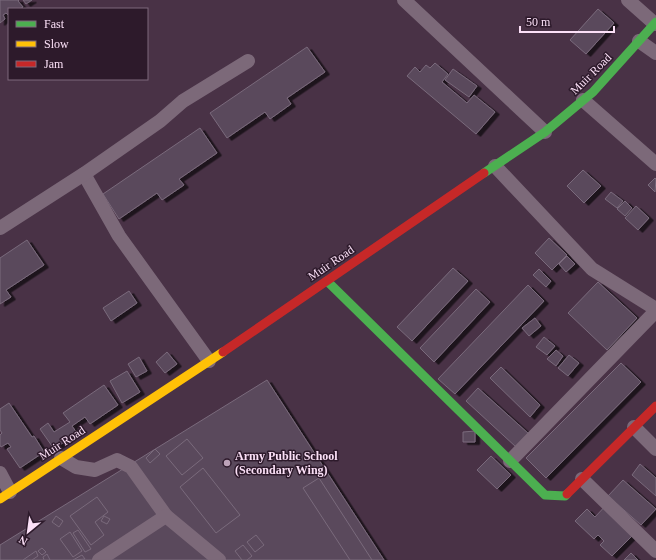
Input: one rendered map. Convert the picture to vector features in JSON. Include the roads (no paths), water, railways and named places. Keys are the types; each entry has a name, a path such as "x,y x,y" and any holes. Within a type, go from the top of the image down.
{"main road":[{"name":"Muir Road","path":"5,496 209,361 545,132 593,92 656,23"},
{"path":"327,281 545,495 565,496 656,406"}],"street":[{"path":"404,0 545,132"},
{"path":"628,0 656,23"},
{"path":"639,41 656,53"},
{"path":"0,228 84,174 160,121 184,101 248,61"},
{"path":"583,100 656,164"},
{"path":"495,166 592,269 656,310 510,461"},
{"path":"84,174 119,236 209,361"},
{"path":"634,427 656,449"},
{"path":"62,458 76,467 95,470 117,460 131,467 166,516 219,560"},
{"path":"0,473 5,496"},
{"path":"582,479 656,551"},
{"path":"99,560 166,516"}],"place":[{"name":"Army Public School (Secondary Wing)","path":"227,463"}]}
